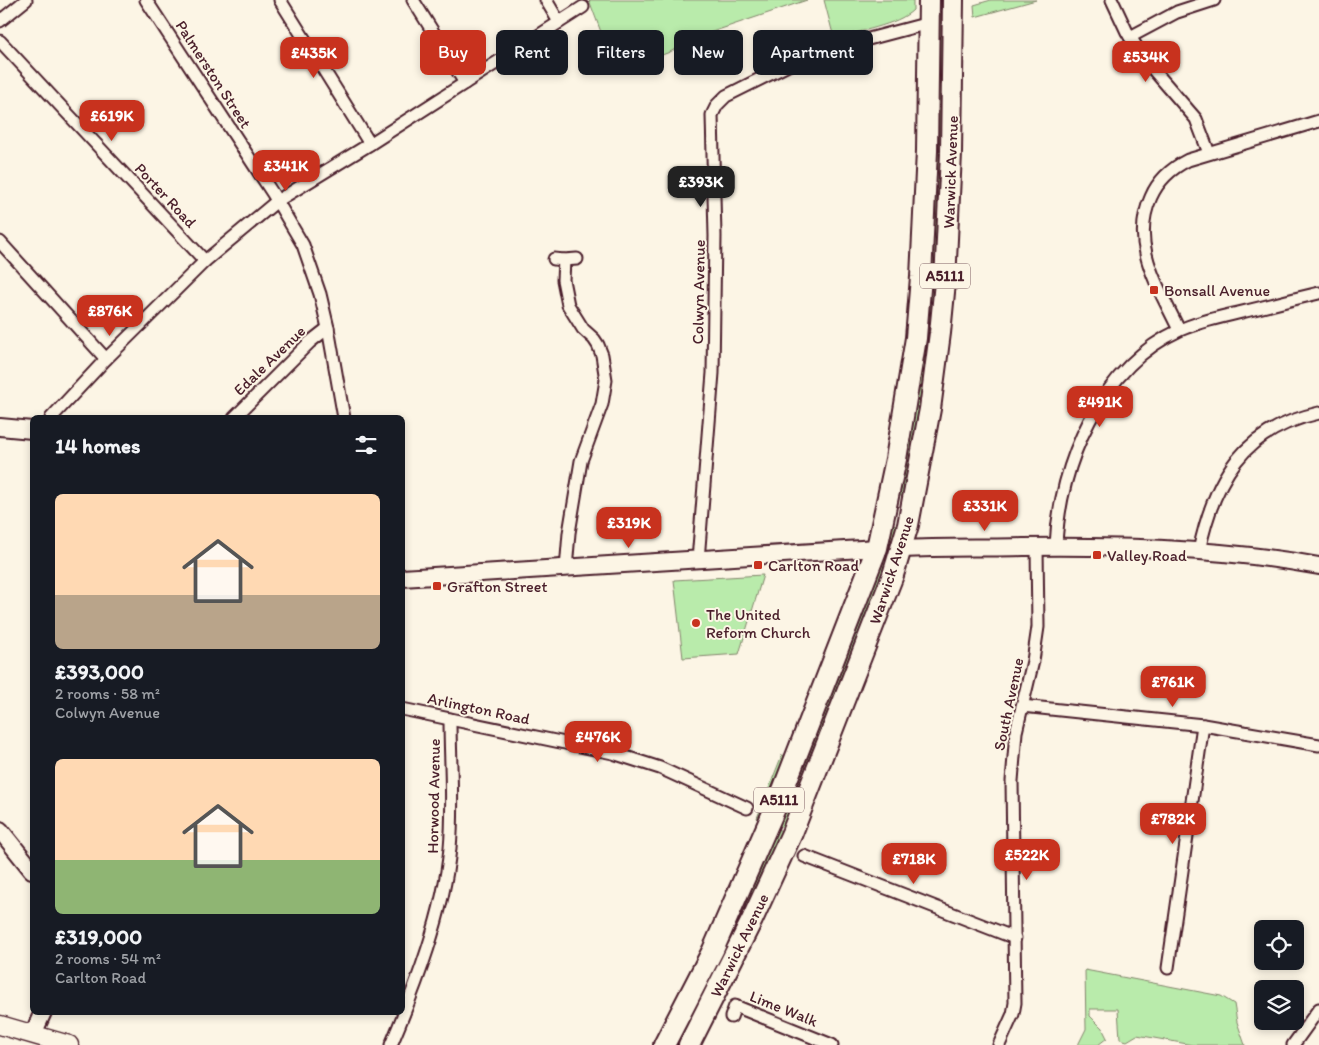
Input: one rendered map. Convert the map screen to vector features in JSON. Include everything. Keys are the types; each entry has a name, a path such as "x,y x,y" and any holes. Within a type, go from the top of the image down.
{"highway":[{"name":"Warwick Avenue","path":"664,1045 713,950 784,790 877,548 896,458 916,338 927,151 929,0"},
{"name":"Warwick Avenue","path":"689,1045 752,920 792,833 902,549 930,409 945,282 951,153 953,0"}],"main road":[{"path":"0,1025 30,1040 69,1045"}],"street":[{"path":"0,21 26,0"},
{"name":"Palmerston Street","path":"146,0 277,200 303,245 320,294 343,415"},
{"path":"280,0 370,144"},
{"path":"413,0 465,83"},
{"path":"546,0 559,22"},
{"path":"1112,0 1130,37 1154,72 1192,114 1199,125 1209,153"},
{"path":"1130,37 1177,12 1214,0"},
{"path":"53,415 106,359 205,262 277,200 370,144 583,6"},
{"name":"Colwyn Avenue","path":"698,560 713,373 715,236 712,115 716,105 726,96 808,55 929,23"},
{"name":"Porter Road","path":"0,41 205,262"},
{"path":"1179,330 1146,257 1142,238 1144,216 1152,194 1168,174 1183,163 1209,153 1319,121"},
{"path":"1,245 106,359"},
{"path":"566,569 568,533 581,461 602,404 606,380 602,355 598,345 583,329 568,305 559,260 577,259"},
{"path":"1056,546 1057,525 1071,466 1090,419 1108,391 1127,369 1151,348 1179,330 1206,321 1319,293"},
{"name":"Edale Avenue","path":"237,415 310,342 328,328"},
{"path":"1199,551 1205,525 1221,483 1245,450 1257,438 1276,428 1319,413"},
{"path":"0,427 30,430"},
{"path":"902,549 1101,546 1199,551 1319,566"},
{"name":"South Avenue","path":"999,1045 1013,1014 1015,1003 1012,781 1015,740 1036,649 1038,627 1036,547"},
{"path":"405,578 877,548"},
{"path":"1022,706 1203,725 1319,745"},
{"name":"Arlington Road","path":"405,710 613,753 660,768 747,808"},
{"name":"Horwood Avenue","path":"405,1007 435,921 446,873 451,827 450,719"},
{"path":"1168,968 1203,725"},
{"path":"0,830 30,868"},
{"path":"804,856 1015,938"},
{"name":"Lime Walk","path":"731,1017 735,1006 832,1045"},
{"path":"1293,1045 1319,1009"},
{"path":"30,1040 42,1015"},
{"name":"Horwood Avenue","path":"391,1045 402,1015"}],"green space":[{"path":"589,0 807,0 718,30 674,30 674,50 664,54 664,30 600,30"},
{"path":"824,0 913,0 913,10 887,24 865,30 832,30"},
{"path":"991,0 1036,0 975,17 974,5"},
{"path":"935,8 944,8 942,172 938,271 929,356 905,497 897,495"},
{"path":"890,524 900,525 889,566 786,828 776,824"},
{"path":"763,575 739,654 683,658 674,580"},
{"path":"782,755 787,756 761,820 757,818"},
{"path":"775,828 784,832 723,961 720,961 717,958"},
{"path":"1085,970 1221,996 1234,1004 1237,1022 1245,1045 1193,1045 1137,1035 1127,1041 1120,1039 1118,1009 1090,1009 1090,1016 1102,1028 1107,1038 1098,1045 1078,1045 1086,1029"}],"place":[{"name":"Bonsall Avenue","path":"1154,290"},
{"name":"Valley Road","path":"1097,555"},
{"name":"Carlton Road","path":"758,565"},
{"name":"Grafton Street","path":"437,586"},
{"name":"The United Reform Church","path":"696,623"}]}
